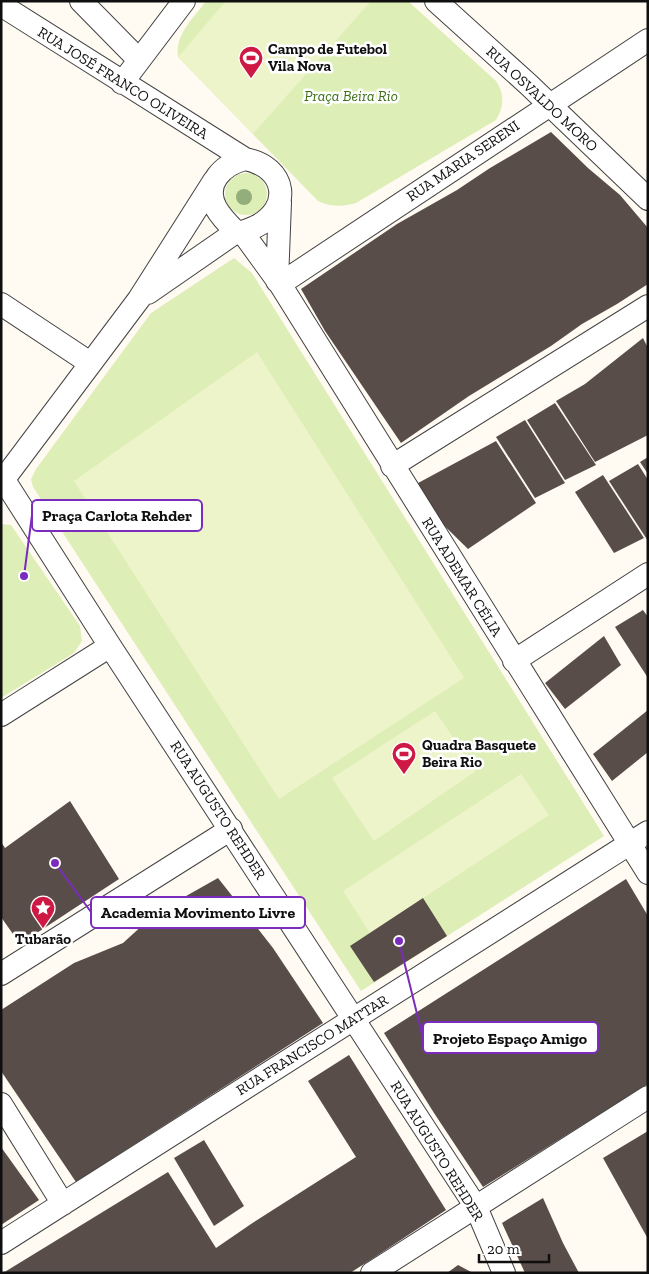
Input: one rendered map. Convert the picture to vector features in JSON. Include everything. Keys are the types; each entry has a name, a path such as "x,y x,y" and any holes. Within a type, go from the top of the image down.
{"street":[{"path":"81,1 139,60"},
{"path":"122,82 184,1"},
{"name":"RUA OSVALDO MORO","path":"436,1 648,198"},
{"name":"RUA JOSÉ FRANCO OLIVEIRA","path":"1,5 245,160"},
{"name":"RUA MARIA SERENI","path":"278,282 648,40"},
{"path":"2,481 139,299 214,181 222,170 232,162 245,160 258,162 270,168 277,180 280,192 278,282"},
{"path":"214,181 212,194 215,207 240,233"},
{"path":"139,299 240,233 271,217 278,206 280,192"},
{"name":"RUA ADEMAR CÉLIA","path":"240,233 278,282 648,873"},
{"path":"1,304 90,363"},
{"path":"392,466 648,306"},
{"name":"RUA AUGUSTO REHDER","path":"2,481 231,829 476,1207 504,1273"},
{"path":"514,661 648,574"},
{"path":"1,715 110,646"},
{"path":"1,974 231,829"},
{"name":"RUA FRANCISCO MATTAR","path":"1,1243 648,832"},
{"path":"372,1273 648,1097"},
{"path":"1,1104 63,1204"}],"green space":[{"name":"Praça Beira Rio","path":"206,1 408,1 496,81 502,96 501,110 496,120 356,203 337,206 323,203 318,201 178,57 179,41 182,34"},
{"name":"Campo de Futebol Vila Nova","path":"226,1 371,1 253,134 178,57"},
{"path":"250,173 258,176 264,182 267,194 264,206 258,212 242,215 234,212 228,206 225,190 228,182 234,176"},
{"path":"234,258 252,273 604,836 361,991 33,487 31,479 36,469 151,313"},
{"path":"257,352 464,678 279,799 74,481"},
{"path":"1,524 11,525 80,626 82,641 74,653 1,698"},
{"name":"Quadra Basquete Beira Rio","path":"435,711 476,771 374,841 332,778"},
{"path":"521,774 549,815 370,933 343,891"}],"building":[{"path":"551,132 588,168 620,195 648,228 648,284 469,396 401,443 325,331 301,289 397,224 457,190"},
{"path":"643,338 648,348 648,435 595,462 556,401 585,384"},
{"path":"555,403 596,465 565,480 527,420"},
{"path":"525,420 565,483 535,498 496,437"},
{"path":"496,441 536,503 468,549 407,489"},
{"path":"648,457 648,474 640,462"},
{"path":"638,464 648,480 648,541 609,481"},
{"path":"603,475 644,538 614,553 575,492"},
{"path":"643,610 648,617 648,678 615,627"},
{"path":"604,636 621,665 565,709 545,683"},
{"path":"648,710 648,752 612,781 593,754"},
{"path":"70,801 119,879 20,944 1,917 1,842 5,848"},
{"path":"218,878 273,948 323,1023 76,1182 1,1071 1,1010 74,963 123,943 156,913"},
{"path":"626,879 648,916 648,1084 483,1187 384,1033"},
{"path":"423,898 447,936 374,982 350,946"},
{"path":"349,1055 446,1210 350,1273 3,1273 168,1172 216,1248 356,1157 308,1081"},
{"path":"648,1131 648,1239 603,1158"},
{"path":"204,1140 244,1206 214,1226 174,1158"},
{"path":"1,1147 39,1200 1,1225"},
{"path":"543,1198 579,1273 525,1273 502,1223"},
{"path":"458,1265 473,1273 447,1273"}],"place":[{"name":"Campo de Futebol Vila Nova","path":"251,79"},
{"name":"Praça Carlota Rehder","path":"24,576"},
{"name":"Quadra Basquete Beira Rio","path":"404,775"},
{"name":"Academia Movimento Livre","path":"55,863"},
{"name":"Tubarão","path":"43,929"},
{"name":"Projeto Espaço Amigo","path":"399,941"}]}
